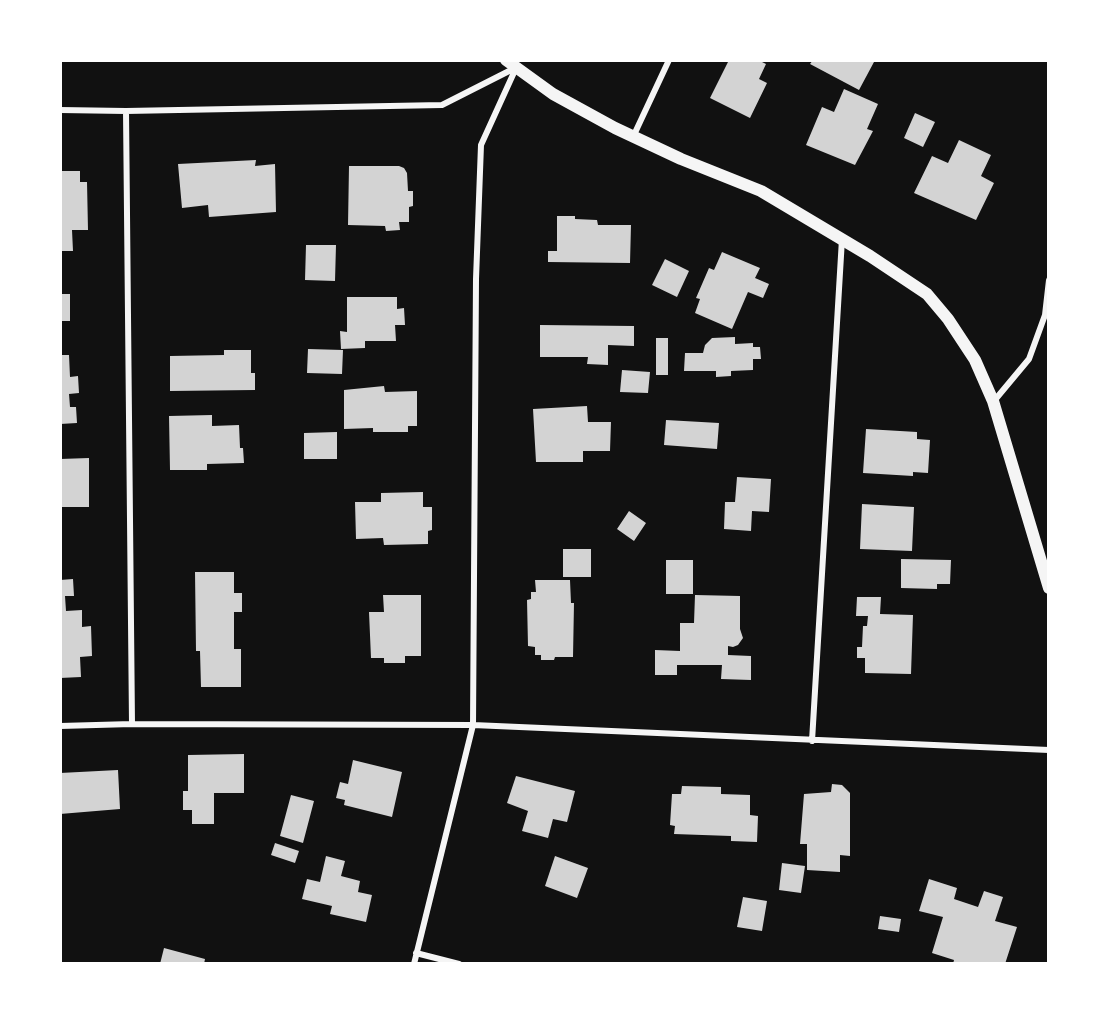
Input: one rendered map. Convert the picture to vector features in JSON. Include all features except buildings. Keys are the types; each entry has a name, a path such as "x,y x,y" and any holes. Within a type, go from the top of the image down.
{"main road":[{"path":"511,64 553,94 633,136 681,159 760,191 870,256 927,294 948,319 975,360 993,401 1049,588"}],"street":[{"path":"633,136 669,60"},
{"path":"60,110 126,111 442,105 511,64"},
{"path":"414,964 473,725 476,279 481,145 511,64"},
{"path":"126,111 132,724"},
{"path":"812,741 842,239"},
{"path":"993,401 1029,359 1046,315 1049,280"},
{"path":"60,726 132,724 473,725 1049,750"},
{"path":"416,953 459,964"}]}
